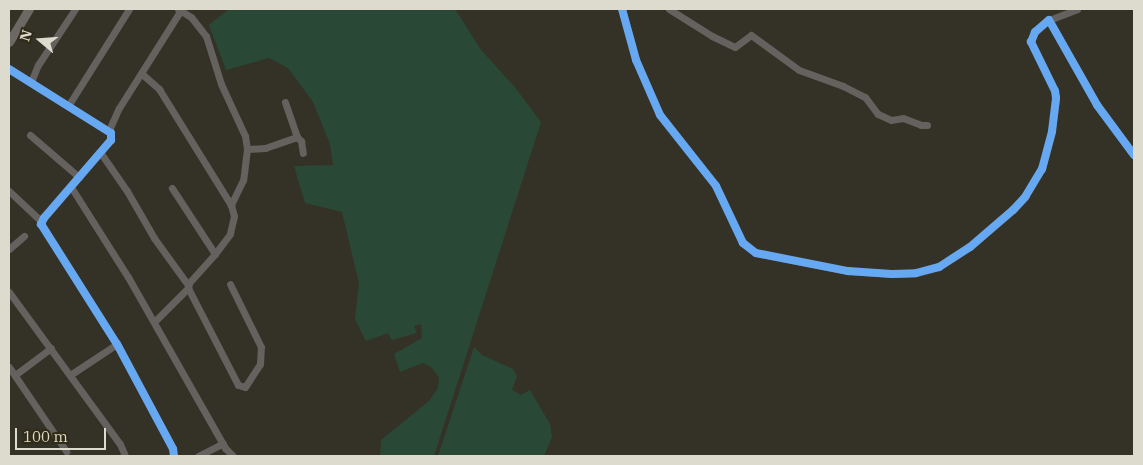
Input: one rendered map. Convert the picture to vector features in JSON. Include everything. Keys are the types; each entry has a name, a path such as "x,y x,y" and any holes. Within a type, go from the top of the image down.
{"main road":[{"path":"9,42 29,9"}],"street":[{"path":"31,82 38,66 75,9"},
{"path":"68,106 129,9"},
{"path":"622,9 636,60 656,108 716,186 743,243 749,250 761,255 870,274 916,273 949,262 1013,210 1025,196 1042,169 1054,117 1055,91 1031,42 1035,32 1048,20 1069,10 1077,9"},
{"path":"669,9 712,36 735,47 752,35 799,70 843,86 865,97 878,114 891,120 903,118 921,125 927,125"},
{"path":"41,221 110,140 109,130 119,108 142,74 180,10 198,24 206,36 221,84 245,136 247,149 243,180 231,205"},
{"path":"1048,20 1097,105 1134,155"},
{"path":"9,69 109,130"},
{"path":"142,74 159,89 231,205 234,216 230,234 215,254 188,287 154,321"},
{"path":"284,102 297,137 301,141 303,153"},
{"path":"30,135 79,177"},
{"path":"247,149 265,148 297,137"},
{"path":"100,152 127,191 154,238 188,287 238,385 245,388 260,364 261,347 230,284"},
{"path":"71,187 154,321 222,443 233,456"},
{"path":"172,188 215,254"},
{"path":"9,191 41,221 117,344 173,449 174,456"},
{"path":"9,249 24,236"},
{"path":"9,292 120,444 125,456"},
{"path":"70,375 117,344"},
{"path":"15,375 51,348"},
{"path":"9,367 66,451"},
{"path":"198,456 222,443"}],"green space":[{"path":"229,9 455,9 481,50 514,86 541,122 434,456 380,456 381,440 429,401 438,388 439,377 431,367 423,363 400,372 394,354 422,338 421,324 414,326 417,333 392,340 388,333 366,341 355,319 359,283 342,212 305,203 294,166 333,165 330,144 313,102 288,68 269,58 226,70 209,25"},
{"path":"474,347 482,355 513,369 517,376 512,390 521,395 530,390 550,424 552,437 544,456 438,456"}],"cycle path":[{"path":"622,9 636,60 660,115 716,186 743,243 756,253 848,271 892,274 916,273 939,267 970,247 1013,210 1025,197 1042,169 1052,131 1056,98 1055,91 1031,42 1035,32 1049,20 1097,105 1134,155"},
{"path":"9,69 111,133 111,140 44,218 41,224 117,344 173,449 174,456"}]}
